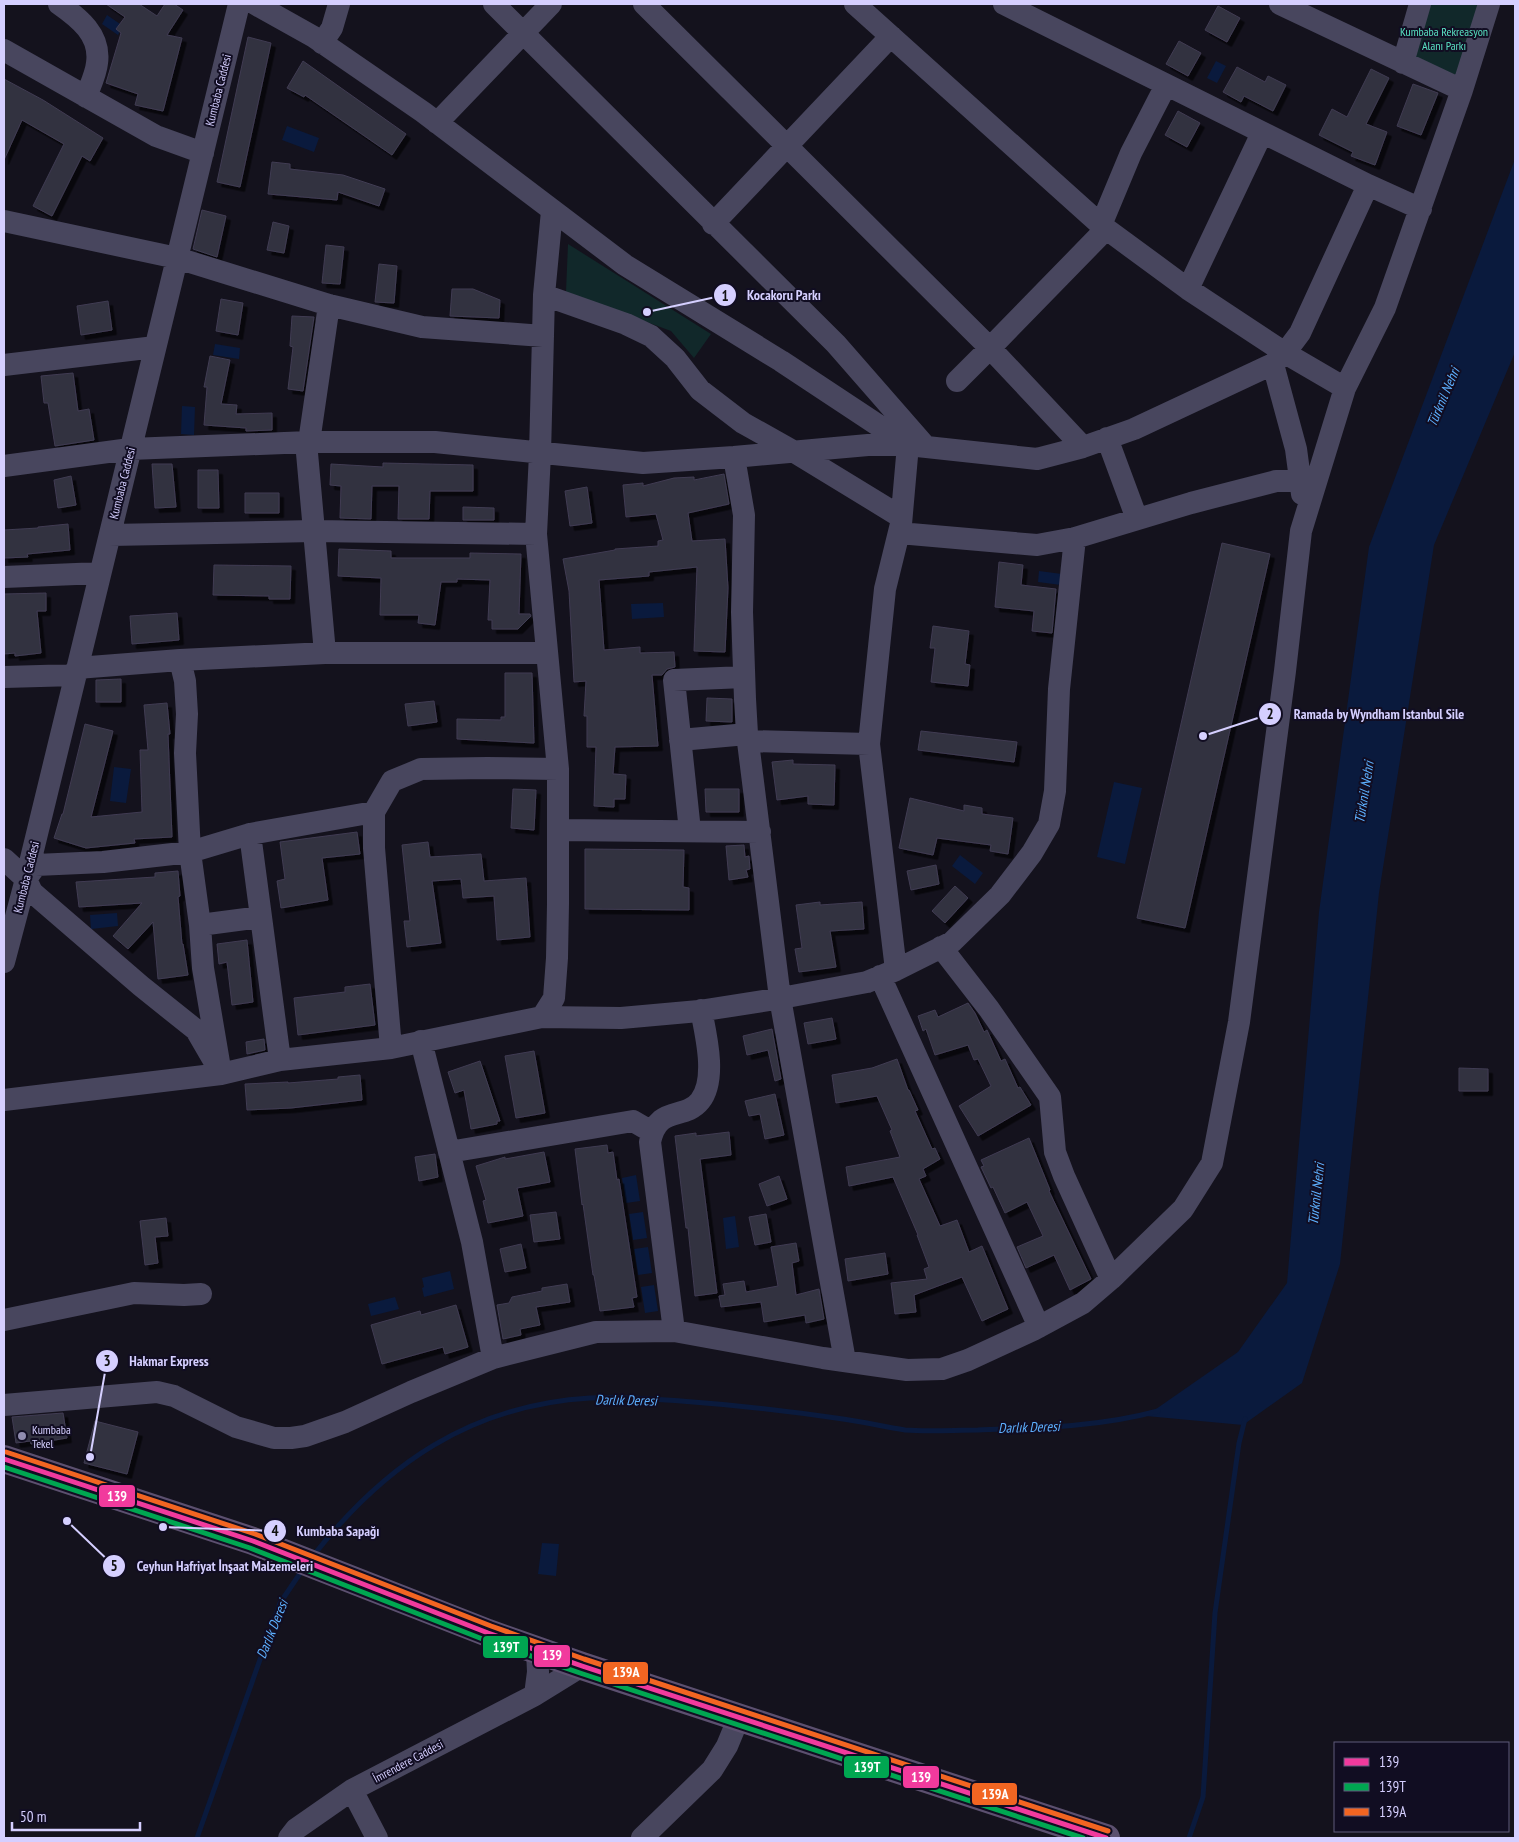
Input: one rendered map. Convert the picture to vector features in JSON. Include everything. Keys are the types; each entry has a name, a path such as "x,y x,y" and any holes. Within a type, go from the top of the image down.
{"main road":[{"path":"4,1459 253,1541 488,1633 582,1666 1106,1838"}],"street":[{"path":"58,4 80,19 94,40 97,64 86,97"},
{"name":"Kumbaba Caddesi","path":"4,962 26,879 239,4"},
{"path":"255,4 322,43 437,123 624,265 917,446"},
{"path":"322,43 332,28 339,4"},
{"path":"494,4 713,224 836,344 917,446"},
{"path":"437,123 551,4"},
{"path":"644,4 990,348 1083,447"},
{"path":"856,4 1103,227 1279,358 1345,388"},
{"path":"1004,4 1262,133 1421,209"},
{"path":"1280,4 1462,90"},
{"path":"1403,63 1420,4"},
{"path":"4,1405 157,1392 174,1396 236,1427 274,1438 291,1438 306,1436 345,1422 410,1392 493,1358 596,1332 674,1331 906,1370 942,1368 968,1360 1039,1327 1083,1303 1111,1279 1182,1209 1212,1163 1239,1022 1286,671 1301,531 1345,388 1385,308 1462,90 1489,4"},
{"path":"713,224 891,36"},
{"path":"4,50 156,136 203,153"},
{"path":"957,381 1103,227 1132,153 1166,85"},
{"path":"1188,289 1262,133"},
{"path":"4,466 130,449 307,442 435,442 643,463 868,446 917,446 1037,459 1083,447 1167,414 1279,358 1300,333 1368,185"},
{"path":"542,1017 554,998 559,830 558,769 536,534 544,295 552,211"},
{"path":"4,220 177,258 329,305 422,327 543,336"},
{"path":"544,295 626,324 651,336 675,358 700,390 743,423 793,451 900,525 1036,545 1075,538 1191,502 1276,481 1300,481"},
{"path":"325,653 307,442 329,305"},
{"path":"4,365 156,347"},
{"path":"1279,358 1306,515"},
{"path":"757,431 742,457 744,515 742,612 748,738 780,998 845,1361"},
{"path":"1107,438 1137,519"},
{"path":"917,446 885,589 870,744 888,973 1039,1327"},
{"path":"110,535 314,530 536,534"},
{"path":"4,1100 221,1074 280,1060 391,1048 542,1017 621,1018 701,1010 780,998 866,982 941,948 952,942 1000,895 1032,853 1049,824 1054,791 1059,690 1075,538"},
{"path":"4,577 100,574"},
{"path":"4,677 180,660 325,653 547,653"},
{"path":"180,660 185,681 187,714 185,754 190,852 200,925 203,968 221,1074"},
{"path":"690,831 674,680 744,677"},
{"path":"680,740 748,738 870,744"},
{"path":"391,1048 374,848 374,812 392,780 421,769 558,769"},
{"path":"26,879 36,865 102,862 190,852 250,834 374,812"},
{"path":"559,830 760,832"},
{"path":"250,834 280,1060"},
{"path":"4,859 26,879 32,892 141,986 196,1030 221,1074"},
{"path":"200,925 261,917"},
{"path":"941,948 989,1009 1050,1097 1055,1152 1111,1279"},
{"path":"674,1331 650,1142 652,1132 657,1123 700,1102 706,1088 709,1064 701,1010"},
{"path":"421,1041 472,1242 493,1358"},
{"path":"449,1152 633,1121 652,1132"},
{"path":"4,1320 134,1293 201,1294"},
{"path":"535,1694 538,1672 537,1650"},
{"name":"İmrendere Caddesi","path":"289,1838 296,1829 352,1790 535,1694 582,1666"},
{"path":"642,1838 712,1770 727,1746 740,1717"},
{"path":"352,1790 377,1838"}],"green space":[{"name":"Kumbaba Rekreasyon Alanı Parkı","path":"1420,4 1489,4 1462,90 1403,63"},
{"path":"568,244 711,334 694,358 671,331 566,292"}],"water":[{"path":"107,15 123,26 118,35 102,24"},
{"path":"1216,61 1226,66 1217,83 1207,78"},
{"path":"287,126 319,138 314,152 282,140"},
{"name":"Türknil Nehri","path":"1515,159 1515,352 1434,545 1379,893 1340,1264 1302,1383 1243,1425 1146,1416 1238,1352 1287,1283 1319,912 1369,547"},
{"path":"215,344 240,348 239,359 213,355"},
{"path":"182,406 195,407 194,435 181,434"},
{"path":"1039,571 1062,574 1061,585 1038,582"},
{"path":"663,603 664,617 632,619 631,604"},
{"path":"114,767 131,769 126,803 110,801"},
{"path":"1114,782 1142,788 1125,864 1097,857"},
{"path":"960,855 983,873 975,884 952,866"},
{"path":"117,913 118,926 91,929 90,915"},
{"path":"636,1175 640,1201 626,1203 622,1178"},
{"path":"643,1212 647,1238 633,1240 629,1214"},
{"path":"735,1216 739,1247 726,1249 723,1218"},
{"path":"648,1247 652,1273 638,1275 634,1249"},
{"path":"450,1271 454,1289 424,1297 422,1278"},
{"path":"654,1285 658,1311 645,1313 641,1287"},
{"path":"395,1297 399,1309 371,1316 368,1304"},
{"path":"542,1543 559,1544 556,1576 538,1574"}],"building":[{"path":"106,4 139,4 157,16 165,4 174,4 183,10 167,35 182,38 163,111 135,105 138,94 106,83 121,33 116,29 125,17"},
{"path":"1218,6 1240,18 1227,42 1205,30"},
{"path":"248,37 271,43 240,187 217,182"},
{"path":"1179,41 1201,53 1188,76 1166,64"},
{"path":"303,61 406,134 392,155 305,95 304,97 287,88"},
{"path":"1237,67 1265,82 1268,76 1286,85 1273,111 1244,96 1241,102 1223,92"},
{"path":"1371,69 1389,78 1366,124 1387,132 1375,165 1351,156 1353,152 1319,135 1332,109 1347,117"},
{"path":"4,79 43,100 103,138 90,161 82,156 52,216 33,206 64,144 22,120 4,160"},
{"path":"1413,84 1438,93 1421,135 1397,126"},
{"path":"1178,111 1200,123 1187,147 1165,135"},
{"path":"272,162 290,164 290,169 343,175 385,189 379,206 338,192 337,200 268,194"},
{"path":"202,210 226,216 217,257 193,249"},
{"path":"273,222 289,226 284,253 267,250"},
{"path":"326,245 344,247 340,284 322,283"},
{"path":"379,264 397,266 394,303 375,302"},
{"path":"452,289 473,289 500,300 499,318 450,316"},
{"path":"221,299 243,303 238,335 216,331"},
{"path":"108,301 112,330 81,335 77,306"},
{"path":"292,316 314,317 303,391 288,389 293,347 290,346"},
{"path":"210,356 230,360 221,404 237,405 236,414 272,413 272,430 246,431 246,428 204,425 207,387 204,387"},
{"path":"73,373 78,411 89,409 94,440 55,446 48,403 44,403 41,376"},
{"path":"383,463 473,465 473,491 430,491 429,519 398,519 399,486 372,486 371,519 340,518 341,486 330,485 331,464 383,467"},
{"path":"152,464 172,464 176,507 155,508"},
{"path":"198,470 218,470 219,508 198,508"},
{"path":"724,474 729,504 688,513 692,541 725,539 728,588 725,652 694,651 697,567 649,572 649,576 599,580 604,650 640,647 640,653 674,652 675,667 667,669 662,675 652,675 658,746 615,747 613,774 626,775 625,799 614,799 614,807 594,806 596,747 587,747 587,716 584,716 586,681 574,682 569,591 563,559 615,549 658,546 658,541 663,540 656,514 626,517 623,485 643,483 643,486 674,478 694,477 694,480"},
{"path":"71,476 76,505 58,508 54,480"},
{"path":"587,487 592,523 570,526 565,491"},
{"path":"245,493 279,493 279,513 245,513"},
{"path":"463,507 494,508 494,520 463,520"},
{"path":"68,524 70,550 27,554 28,557 4,558 4,530"},
{"path":"1222,543 1270,554 1185,928 1137,918"},
{"path":"339,549 391,551 391,558 470,558 470,553 521,554 519,614 530,614 531,616 518,629 492,629 492,620 488,620 490,580 457,579 457,582 441,582 435,625 418,623 419,615 380,615 381,578 338,576"},
{"path":"999,562 1023,565 1021,585 1056,589 1052,633 1032,631 1034,611 995,607"},
{"path":"214,565 291,566 290,599 269,599 269,596 213,595"},
{"path":"46,593 46,611 37,611 41,653 15,656 15,653 4,654 4,594"},
{"path":"177,613 179,640 132,644 130,616"},
{"path":"933,626 969,631 965,664 970,665 968,686 931,682 935,648 930,648"},
{"path":"505,673 532,673 534,743 457,739 457,719 501,720 501,717 505,717"},
{"path":"121,679 121,702 96,702 96,680"},
{"path":"707,698 732,699 732,722 706,721"},
{"path":"434,701 437,722 408,726 405,704"},
{"path":"167,703 170,734 168,734 172,837 134,839 135,843 86,848 54,838 63,814 85,724 113,731 91,817 142,812 140,750 148,750 144,705"},
{"path":"921,731 1017,742 1014,762 918,750"},
{"path":"793,760 793,764 835,765 834,805 808,804 808,796 777,800 772,762"},
{"path":"513,789 536,790 534,830 511,828"},
{"path":"705,789 739,789 739,812 706,812"},
{"path":"910,798 964,811 964,805 982,808 982,814 1013,818 1008,854 990,851 991,845 937,838 933,855 899,848"},
{"path":"357,832 360,854 322,858 328,900 281,908 277,881 285,879 280,842"},
{"path":"428,842 430,857 481,854 484,881 526,878 530,937 497,940 494,896 463,898 461,879 432,881 441,943 407,947 404,921 410,921 402,845"},
{"path":"744,845 745,857 749,856 750,869 746,870 748,877 729,880 726,846"},
{"path":"585,849 684,850 683,887 689,888 689,910 585,909"},
{"path":"936,865 939,884 911,890 907,871"},
{"path":"178,871 182,944 188,975 158,979 153,922 128,949 113,936 142,903 79,907 76,882 155,877 155,873"},
{"path":"955,886 968,898 945,923 932,911"},
{"path":"820,902 820,905 862,902 864,929 830,931 836,967 799,972 795,949 802,948 796,905"},
{"path":"247,940 253,1002 232,1005 227,962 219,964 217,944"},
{"path":"370,984 375,1025 298,1035 294,998 345,992 345,987"},
{"path":"968,1003 984,1032 987,1030 1001,1061 1005,1059 1018,1088 1020,1087 1031,1105 978,1136 959,1106 991,1086 978,1059 974,1060 968,1045 935,1055 926,1029 923,1031 918,1016 935,1010 938,1017"},
{"path":"832,1018 836,1039 808,1044 804,1023"},
{"path":"772,1029 781,1079 775,1081 768,1050 747,1055 743,1036"},
{"path":"264,1039 265,1050 247,1054 246,1042"},
{"path":"534,1051 545,1113 516,1118 505,1056"},
{"path":"897,1059 908,1090 918,1110 915,1111 932,1149 935,1148 940,1159 923,1169 926,1176 919,1179 940,1226 957,1220 969,1252 982,1246 1008,1309 982,1321 962,1277 914,1295 916,1312 895,1314 891,1283 927,1279 924,1269 929,1267 918,1235 893,1177 849,1186 846,1167 900,1157 890,1131 892,1130 877,1096 836,1103 832,1075 872,1068"},
{"path":"480,1061 500,1121 497,1121 497,1124 471,1129 464,1090 455,1093 448,1072"},
{"path":"1459,1068 1488,1069 1488,1091 1459,1091"},
{"path":"360,1075 362,1100 291,1108 247,1110 245,1084 288,1083 338,1079 338,1077"},
{"path":"775,1094 784,1135 765,1139 760,1114 749,1116 745,1101"},
{"path":"729,1132 731,1155 700,1159 717,1293 695,1296 675,1136 696,1133 696,1136"},
{"path":"1029,1138 1049,1191 1091,1279 1070,1290 1054,1255 1026,1268 1017,1247 1043,1236 1027,1202 1005,1213 981,1167 984,1166 981,1160"},
{"path":"607,1145 608,1153 613,1152 617,1180 619,1179 637,1297 632,1298 634,1307 600,1311 582,1205 575,1149"},
{"path":"544,1152 550,1182 517,1188 523,1216 488,1223 483,1201 486,1200 476,1166 505,1157 505,1159"},
{"path":"435,1154 438,1177 419,1181 415,1157"},
{"path":"779,1176 787,1199 767,1206 759,1184"},
{"path":"556,1212 560,1239 534,1242 530,1215"},
{"path":"766,1214 771,1242 755,1245 749,1217"},
{"path":"166,1218 168,1236 155,1237 158,1263 145,1265 140,1221"},
{"path":"796,1243 799,1261 792,1263 796,1295 819,1289 824,1319 806,1323 805,1315 764,1322 761,1302 721,1307 719,1296 725,1295 723,1284 744,1281 746,1292 778,1286 771,1247"},
{"path":"521,1244 526,1268 505,1272 500,1249"},
{"path":"885,1253 888,1274 848,1281 845,1259"},
{"path":"567,1284 570,1302 536,1307 540,1325 520,1329 521,1335 503,1339 497,1305 509,1303 512,1297 542,1291 542,1288"},
{"path":"456,1305 468,1347 445,1354 443,1347 382,1364 371,1325 420,1311 421,1315"},
{"path":"63,1413 67,1438 31,1444 30,1441 16,1443 12,1417"},
{"path":"95,1421 138,1432 127,1474 84,1463"}],"waterway":[{"name":"Darlık Deresi","path":"313,1556 370,1493 401,1467 434,1445 469,1427 507,1413 547,1403 602,1397 722,1404 923,1431 1068,1426 1091,1424 1158,1411"},
{"path":"1189,1838 1203,1797 1215,1613 1239,1443 1245,1419"},
{"name":"Darlık Deresi","path":"197,1838 280,1603 303,1569"}],"transit line":[{"name":"139A","path":"6,1452 255,1534 491,1626 584,1659 1108,1831"},
{"name":"139","path":"4,1459 253,1541 488,1633 582,1666 1106,1838"},
{"name":"139T","path":"4,1467 250,1548 485,1640 580,1673 1083,1838"}],"place":[{"name":"Kocakoru Parkı","path":"647,312"},
{"name":"Ramada by Wyndham Istanbul Sile","path":"1203,736"},
{"name":"Kumbaba Tekel","path":"22,1436"},
{"name":"Hakmar Express","path":"90,1457"},
{"name":"Ceyhun Hafriyat İnşaat Malzemeleri","path":"67,1521"},
{"name":"Kumbaba Sapağı","path":"163,1527"}]}
